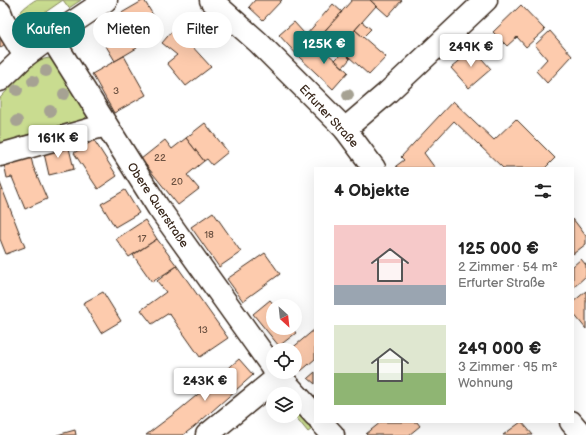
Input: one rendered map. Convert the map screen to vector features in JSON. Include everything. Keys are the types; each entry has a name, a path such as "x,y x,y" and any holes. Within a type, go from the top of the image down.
{"street":[{"path":"0,6 4,0"},
{"name":"Erfurter Straße","path":"211,0 258,42 345,129 373,167"},
{"path":"345,129 387,93 437,35 486,0"},
{"path":"85,13 101,1"},
{"path":"0,12 2,20 26,56"},
{"path":"0,80 37,48"},
{"name":"Obere Querstraße","path":"58,48 158,207 266,358"},
{"path":"0,155 106,125"},
{"path":"207,435 268,379"},
{"name":"Obere Querstraße","path":"282,379 314,414"},
{"path":"322,423 333,435"},
{"path":"572,423 582,435"}],"green space":[{"path":"35,0 63,0 46,12 21,12"},
{"path":"63,0 81,0 69,8"},
{"path":"49,58 60,65 87,116 79,124 17,137 8,144 0,145 0,98 35,61"},
{"path":"302,411 316,426 308,432 301,423 302,423"}],"building":[{"path":"144,0 151,12 123,12"},
{"path":"255,0 282,0 263,20 249,7"},
{"path":"352,0 370,0 376,6 339,48 322,34"},
{"path":"370,0 402,0 388,16"},
{"path":"333,4 342,12 313,43 306,35"},
{"path":"521,5 545,30 526,47 517,37 507,46 493,32"},
{"path":"294,22 313,43 299,57 279,35"},
{"path":"362,22 371,29 363,37 355,30"},
{"path":"355,30 386,57 369,75 339,48"},
{"path":"172,31 172,48 194,48 211,67 186,86 167,63 177,55 164,45 164,41"},
{"path":"550,31 572,56 547,83 536,71 547,59 535,45"},
{"path":"0,36 6,43 0,48"},
{"path":"315,42 348,72 333,89 299,57"},
{"path":"107,48 137,48 115,61"},
{"path":"473,49 491,69 469,88 451,68"},
{"path":"343,52 350,59 343,67 335,60"},
{"path":"124,56 146,95 114,113 92,74"},
{"path":"453,101 494,140 516,119 555,158 546,167 502,167 454,121 424,153 434,167 397,167 396,166 404,160 401,157"},
{"path":"205,123 228,152 212,165 207,159 204,161 186,138"},
{"path":"186,138 204,161 187,175 199,189 178,205 141,159 165,140 172,149"},
{"path":"94,140 117,176 98,189 74,153"},
{"path":"68,144 74,169 49,175 43,149"},
{"path":"30,153 33,166 47,199 25,209 12,177 7,178 3,159"},
{"path":"0,183 25,247 6,254 0,239"},
{"path":"125,190 139,213 115,227 101,204"},
{"path":"213,212 241,252 219,267 191,227"},
{"path":"145,220 157,239 129,257 116,239"},
{"path":"574,220 586,236 586,244 574,253"},
{"path":"157,239 177,266 152,282 133,255"},
{"path":"265,253 280,274 243,301 227,279"},
{"path":"581,259 586,265 586,276 574,287 574,265"},
{"path":"177,266 228,338 200,357 169,313 152,324 141,310 166,292 157,281"},
{"path":"586,291 586,329 574,314 574,301"},
{"path":"103,292 121,321 101,333 83,303"},
{"path":"266,303 266,330 253,314"},
{"path":"314,330 314,360 302,370 302,343 298,343"},
{"path":"270,335 293,335 283,343 277,343"},
{"path":"239,359 253,375 194,427 183,435 146,435 179,410"},
{"path":"314,373 314,383 308,378"},
{"path":"380,423 418,423 420,426 409,435 366,434"},
{"path":"520,423 523,423 533,435 503,435"},
{"path":"75,430 76,435 57,435"}]}
